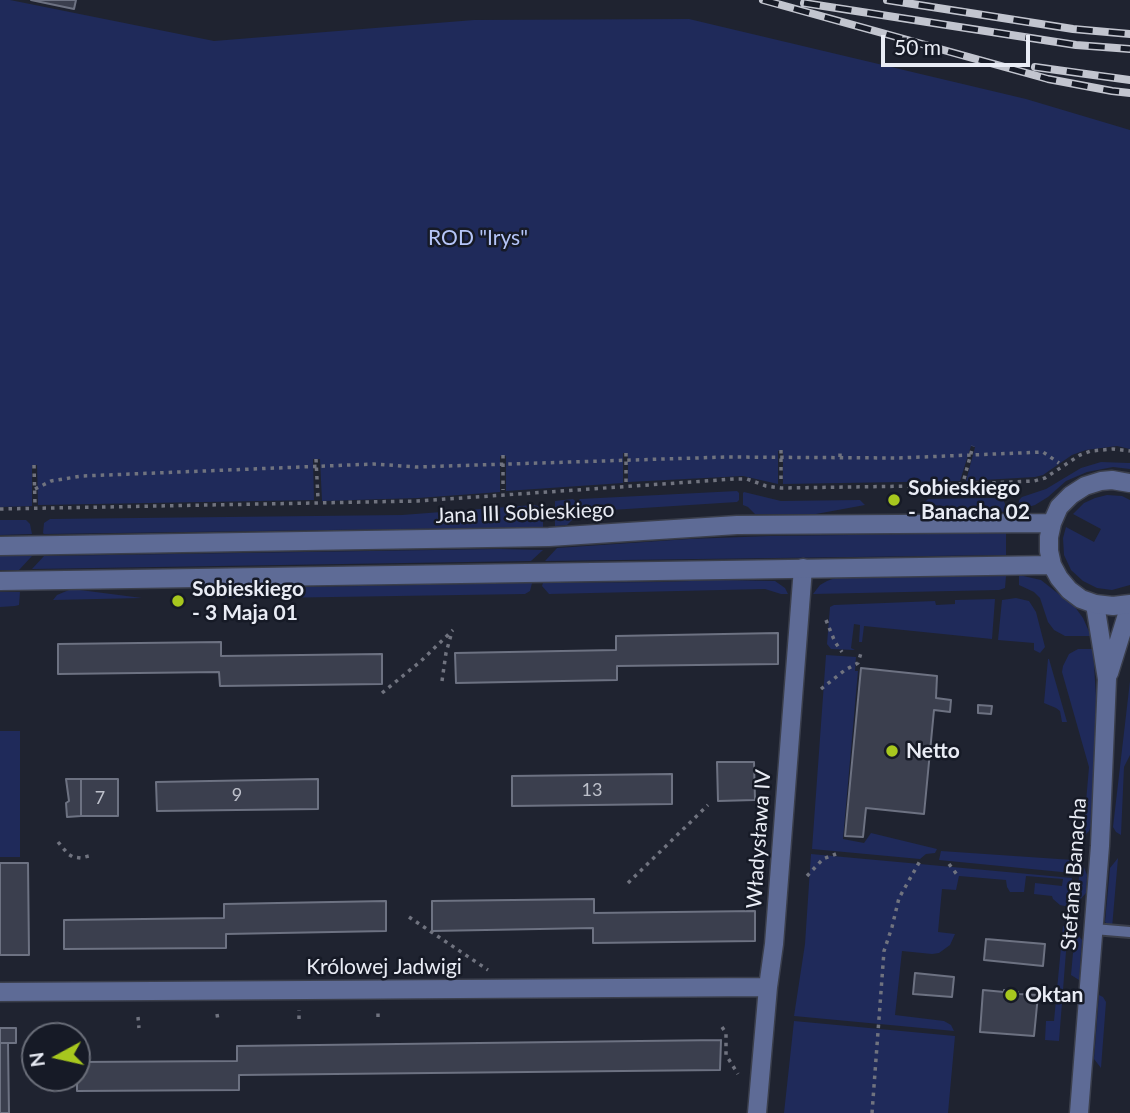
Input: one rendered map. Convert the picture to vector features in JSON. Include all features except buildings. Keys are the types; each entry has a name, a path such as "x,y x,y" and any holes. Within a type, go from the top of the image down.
{"street":[{"path":"1130,483 1101,481 1070,495 1059,508 1049,537 1052,565 1069,590 1095,604 1130,604"},
{"name":"Jana III Sobieskiego","path":"0,546 549,537 737,526 1052,523"},
{"path":"0,582 1052,565"},
{"name":"Władysława IV","path":"757,1113 774,944 803,568"},
{"name":"Stefana Banacha","path":"1079,1113 1100,846 1107,679 1095,604"},
{"name":"Stefana Banacha","path":"1107,679 1130,604"},
{"name":"Królowej Jadwigi","path":"0,992 768,987"}],"lane":[{"path":"1094,929 1130,932"}],"path":[{"path":"964,479 973,446"},
{"path":"840,449 840,457"},
{"path":"780,450 781,484"},
{"path":"0,509 418,501 734,479 747,479 765,486 781,488 1034,481 1045,478 1080,455 1091,451 1130,451"},
{"path":"35,489 51,481 82,476 374,464 416,467 781,457 898,458 1042,452 1059,463"},
{"path":"626,453 626,482"},
{"path":"502,456 503,490"},
{"path":"316,459 318,499"},
{"path":"34,465 35,505"},
{"path":"827,621 842,652"},
{"path":"382,693 453,630 448,640 442,681"},
{"path":"821,689 858,663 861,653"},
{"path":"628,883 708,805"},
{"path":"58,842 73,857 93,855"},
{"path":"807,876 823,859 836,854"},
{"path":"872,1113 884,951 898,898 920,861"},
{"path":"950,864 958,876"},
{"path":"409,917 516,989"},
{"path":"299,1010 299,1019"},
{"path":"218,1014 218,1020"},
{"path":"138,1017 139,1028"},
{"path":"722,1027 726,1033 726,1055 738,1074"}],"green space":[{"name":"ROD \"Irys\"","path":"0,0 214,41 474,20 689,19 1026,99 1130,130 1130,449 1117,446 1086,450 1072,455 1043,475 1035,477 966,481 975,447 971,446 960,481 783,484 783,450 778,451 778,484 743,476 628,482 628,454 623,453 623,483 506,491 506,456 500,456 500,492 322,501 320,459 313,459 314,500 38,505 37,465 32,465 32,506 0,507"},
{"path":"1101,462 1130,463 1130,469 1113,467 1087,472 1066,481 1035,505 1018,510 1022,497 1046,489 1081,468"},
{"path":"737,491 737,502 580,512 578,501 580,499"},
{"path":"744,492 781,501 860,500 865,505 816,514 755,514 743,505"},
{"path":"1107,495 1122,496 1130,500 1130,585 1112,590 1097,588 1083,581 1071,570 1064,555 1063,538 1066,527 1094,542 1101,529 1073,514 1084,503"},
{"path":"573,499 576,516 567,525 555,526 555,501"},
{"path":"928,499 1003,499 1005,512 923,504"},
{"path":"533,505 543,510 543,527 43,533 44,523 50,519 402,515"},
{"path":"0,520 26,520 30,524 32,534 0,535"},
{"path":"1006,533 1006,555 545,561 557,548 689,539"},
{"path":"543,550 531,561 32,569 44,556"},
{"path":"0,556 32,556 19,570 0,570"},
{"path":"1019,575 1041,580 1075,607 1091,636 1065,636 1054,630 1048,622 1040,598 1019,585"},
{"path":"1006,576 1005,588 999,590 813,594 820,585 835,578"},
{"path":"775,581 785,588 788,594 765,589 549,594 542,586 543,583"},
{"path":"532,583 530,591 525,594 212,597 249,588"},
{"path":"69,590 142,598 53,600 57,595"},
{"path":"0,592 20,592 19,605 0,607"},
{"path":"1016,598 1029,601 1036,612 1045,647 1040,653 1034,650 1034,643 998,640 1002,600"},
{"path":"995,599 992,639 864,626 862,642 859,642 860,625 854,624 851,648 855,650 831,649 827,644 830,607 834,605 935,601 936,605 955,604 955,600"},
{"path":"1078,649 1093,649 1096,697 1091,825 1083,837 1089,767 1062,672 1069,654"},
{"path":"826,655 856,657 855,671 858,671 843,839 864,843 871,833 937,849 935,853 926,854 920,859 812,849"},
{"path":"1048,659 1067,722 1062,722 1060,711 1044,703"},
{"path":"1130,681 1130,755 1124,767 1121,835 1113,827"},
{"path":"0,731 20,731 20,857 0,857"},
{"path":"941,851 1073,860 1072,873 939,860"},
{"path":"811,854 1072,878 1069,907 1060,905 1052,896 1034,894 1035,883 1062,886 1063,879 1026,876 1024,892 1010,892 1006,880 959,876 956,890 942,889 938,932 955,934 950,945 939,953 902,951 895,1015 944,1021 951,1025 954,1031 794,1016 805,944"},
{"path":"1118,858 1112,928 1105,922 1110,868"},
{"path":"1080,863 1087,875 1086,893 1077,903"},
{"path":"1063,926 1068,926 1059,1041 1045,1040 1046,1021 1054,1021"},
{"path":"1075,931 1082,940 1079,980 1071,975"},
{"path":"1099,995 1106,1002 1101,1068 1094,1059"},
{"path":"794,1021 955,1036 948,1113 784,1113"}],"railway":[{"path":"763,0 1048,79 1130,93"},
{"path":"887,0 1073,29 1130,34"},
{"path":"804,3 1076,45 1130,49"},
{"path":"1035,67 1130,80"}],"place":[{"name":"Sobieskiego - Banacha 02","path":"894,500"},
{"name":"Sobieskiego - 3 Maja 01","path":"178,601"},
{"name":"Netto","path":"892,751"},
{"name":"Oktan","path":"1011,995"}]}
